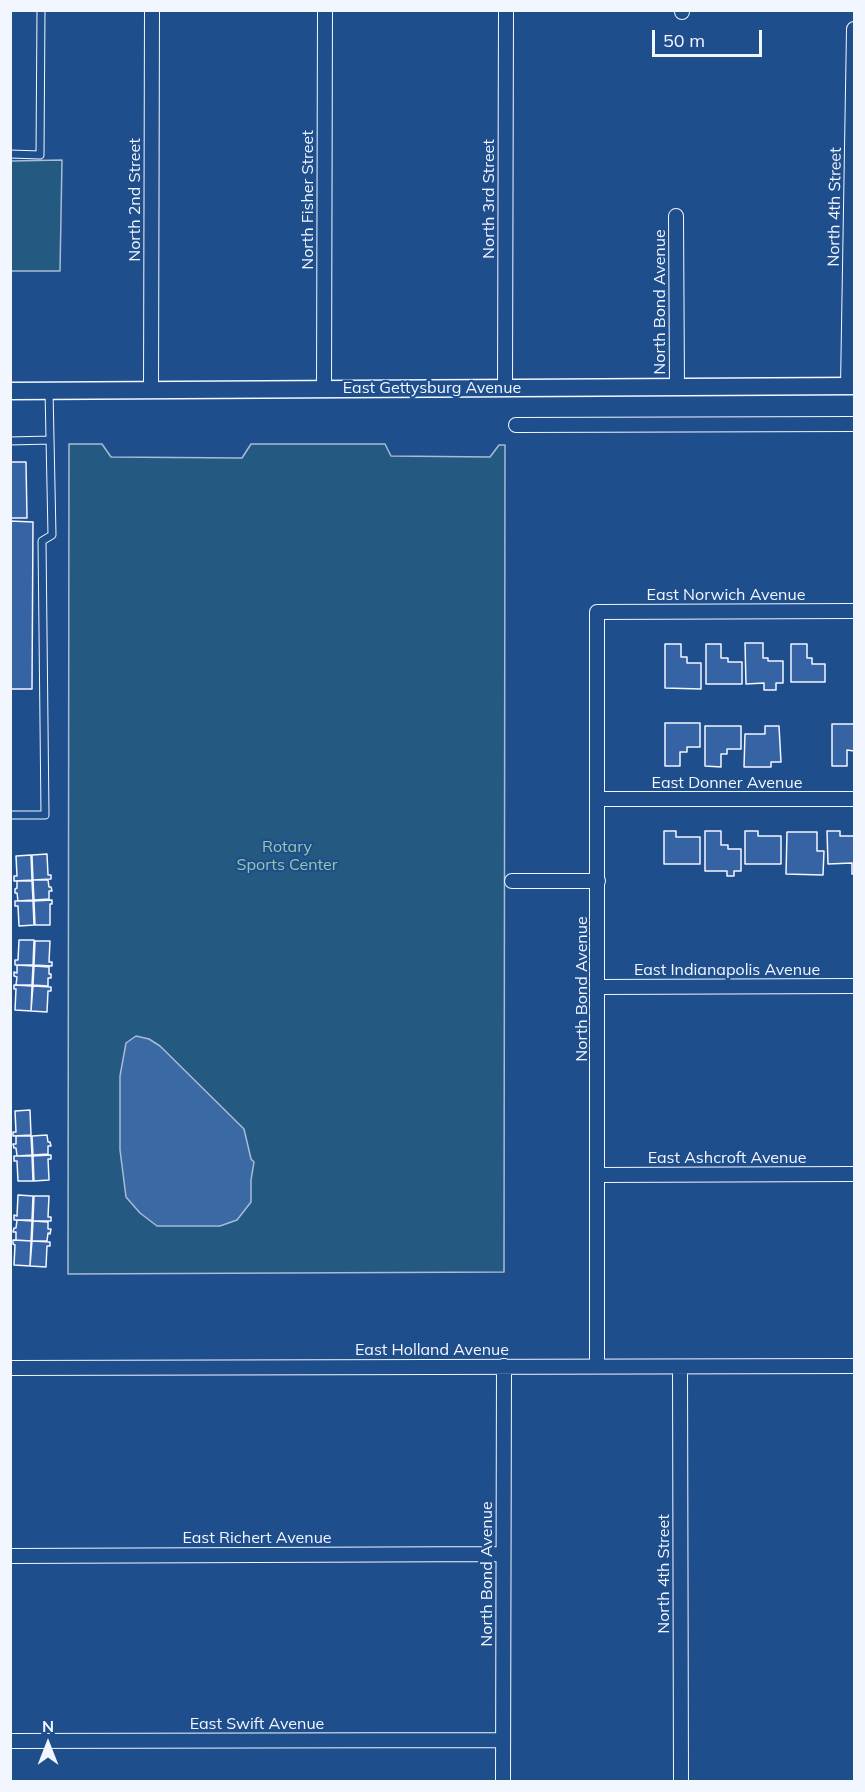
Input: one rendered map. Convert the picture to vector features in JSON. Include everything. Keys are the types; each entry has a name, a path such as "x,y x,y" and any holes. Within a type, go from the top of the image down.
{"street":[{"name":"North 2nd Street","path":"151,389 152,10"},
{"name":"North Fisher Street","path":"324,389 325,10"},
{"name":"North 3rd Street","path":"505,387 506,10"},
{"name":"North 4th Street","path":"851,386 855,29"},
{"name":"North Bond Avenue","path":"676,216 677,388"},
{"name":"East Gettysburg Avenue","path":"10,391 851,386"},
{"path":"516,425 855,424"},
{"name":"East Norwich Avenue","path":"597,612 855,611"},
{"name":"North Bond Avenue","path":"597,612 599,799 597,1366"},
{"name":"East Donner Avenue","path":"599,799 855,799"},
{"path":"512,881 598,881"},
{"name":"East Indianapolis Avenue","path":"599,987 855,986"},
{"name":"East Ashcroft Avenue","path":"599,1175 855,1174"},
{"name":"North Bond Avenue","path":"503,1782 504,1366"},
{"name":"North 4th Street","path":"680,1366 681,1782"},
{"name":"East Holland Avenue","path":"10,1368 855,1366"},
{"name":"East Richert Avenue","path":"10,1556 503,1554"},
{"name":"East Swift Avenue","path":"10,1742 503,1740"}],"lane":[{"path":"10,154 40,155 41,10"},
{"path":"10,815 45,815 42,541 52,535 49,390"},
{"path":"10,441 50,440"}],"green space":[{"path":"62,160 60,271 11,271 11,161"},
{"name":"Rotary Sports Center","path":"69,444 102,444 111,457 242,458 251,444 385,444 391,456 490,457 499,445 505,445 504,1272 68,1274"}],"shaded area":[{"path":"136,1036 149,1039 160,1046 244,1129 251,1159 254,1162 251,1202 237,1220 220,1226 157,1226 140,1213 126,1197 120,1150 120,1076 126,1043"}],"building":[{"path":"10,462 26,462 27,518 10,518"},
{"path":"10,521 33,522 32,689 10,689"},
{"path":"745,643 763,643 763,658 768,658 768,661 783,661 783,683 776,683 776,690 764,690 764,683 746,684"},
{"path":"665,644 681,644 681,657 687,657 687,663 701,663 701,689 665,688"},
{"path":"706,644 721,644 721,658 728,658 728,662 742,662 742,684 706,684"},
{"path":"791,644 807,644 807,658 812,658 812,664 825,664 825,682 791,682"},
{"path":"665,723 700,723 700,747 687,747 687,752 680,752 680,766 665,766"},
{"path":"832,724 854,724 854,751 847,750 847,766 832,766"},
{"path":"705,726 741,726 741,749 727,749 727,754 721,754 721,767 705,766"},
{"path":"765,726 779,726 781,762 771,762 771,767 744,767 745,734 765,734"},
{"path":"664,831 676,831 676,837 700,837 700,864 664,864"},
{"path":"705,831 721,831 721,845 728,845 728,849 741,849 741,871 734,871 734,876 727,876 727,871 705,871"},
{"path":"745,831 758,831 758,836 781,836 781,864 745,864"},
{"path":"827,831 840,831 840,836 854,836 854,874 852,874 852,863 828,864"},
{"path":"787,832 817,832 817,851 824,851 823,875 786,874"},
{"path":"47,854 48,875 51,875 51,879 33,880 32,855"},
{"path":"31,855 32,880 14,881 14,876 17,876 16,856"},
{"path":"33,880 48,880 52,891 49,891 49,899 34,900"},
{"path":"17,881 32,881 33,900 18,901 17,893 15,893"},
{"path":"52,900 50,925 35,925 34,901"},
{"path":"15,901 33,901 34,925 19,926 18,906 15,906"},
{"path":"19,940 34,940 33,965 15,965 15,960 18,960"},
{"path":"35,941 50,941 49,962 52,962 52,966 34,965"},
{"path":"17,965 33,966 32,985 16,985 17,977 14,976 14,972 17,973"},
{"path":"34,966 49,967 51,978 48,978 48,986 33,985"},
{"path":"14,985 32,986 31,1011 15,1010 16,989"},
{"path":"33,986 51,987 51,991 48,991 47,1012 31,1011"},
{"path":"30,1110 31,1135 13,1136 13,1132 16,1132 15,1111"},
{"path":"47,1135 51,1146 48,1146 48,1154 33,1155 32,1136"},
{"path":"16,1136 31,1136 32,1155 17,1156 13,1144 16,1144"},
{"path":"51,1155 51,1159 48,1159 49,1180 34,1181 33,1156"},
{"path":"14,1156 32,1156 33,1181 18,1181 17,1161 14,1161"},
{"path":"18,1195 33,1196 32,1220 14,1220 14,1215 17,1216"},
{"path":"34,1196 49,1196 48,1217 51,1217 51,1221 33,1221"},
{"path":"17,1220 32,1221 31,1241 16,1240 16,1232 13,1232"},
{"path":"33,1221 48,1222 48,1229 51,1229 47,1241 32,1241"},
{"path":"13,1240 31,1241 30,1266 14,1265"},
{"path":"32,1241 50,1242 50,1246 47,1246 46,1267 30,1266"}]}
